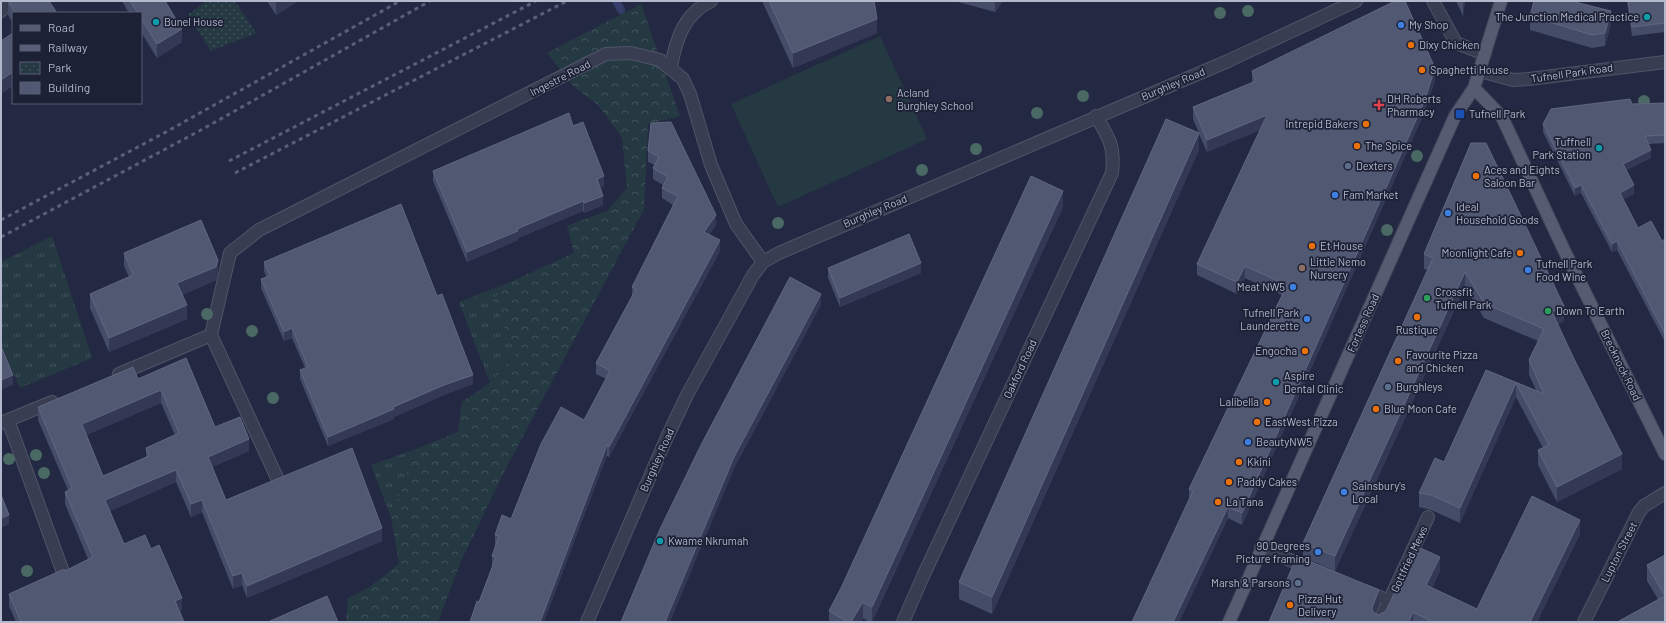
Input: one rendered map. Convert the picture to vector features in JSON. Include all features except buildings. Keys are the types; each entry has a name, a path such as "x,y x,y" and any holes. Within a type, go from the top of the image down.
{"main road":[{"name":"Fortess Road","path":"1229,622 1455,116 1474,88 1501,1"},
{"name":"Brecknock Road","path":"1474,88 1502,117 1563,248 1665,454"}],"street":[{"path":"1,11 10,1"},
{"path":"671,67 685,21 692,13 711,1"},
{"name":"Burghley Road","path":"587,622 621,540 687,395 753,274 763,262 779,252 1248,52 1356,1"},
{"path":"1433,1 1456,43 1485,54"},
{"name":"Ingestre Road","path":"212,335 230,253 259,230 606,54 632,53 660,60 671,67 683,79 690,94 711,165 736,224 763,262"},
{"name":"Tufnell Park Road","path":"1480,70 1513,80 1665,62"},
{"name":"Oakford Road","path":"903,622 1112,172 1114,156 1110,140 1096,116"},
{"path":"110,378 212,335 279,482"},
{"path":"64,575 4,422 66,396"},
{"name":"Lupton Street","path":"1584,622 1639,512 1644,506 1665,492"},
{"name":"Gottfried Mews","path":"1379,622 1428,517"},
{"path":"1261,548 1319,572"},
{"name":"Gottfried Mews","path":"1354,586 1389,601"}],"green space":[{"path":"206,1 235,1 256,33 211,51 188,15"},
{"path":"641,4 680,116 648,124 644,209 505,470 461,561 438,622 346,622 348,598 368,588 399,564 391,517 416,449 458,432 462,402 490,383 516,354 493,299 508,283 574,253 567,226 607,211 627,188 622,138 598,105 574,87 547,53"},
{"path":"880,36 927,139 778,207 731,104"},
{"path":"52,236 92,358 20,388 1,345 1,262"},
{"path":"508,283 494,299 516,354 490,383 459,302"},
{"path":"416,449 391,517 371,465"}],"waterway":[{"path":"616,1 621,10"}],"railway":[{"path":"1,220 166,132 400,1"},
{"path":"1,237 201,130 430,1"},
{"path":"229,161 536,1"},
{"path":"235,173 567,1"}],"place":[{"name":"The Junction Medical Practice","path":"1647,17"},
{"name":"Bunel House","path":"156,22"},
{"name":"My Shop","path":"1401,25"},
{"name":"Dixy Chicken","path":"1411,45"},
{"name":"Spaghetti House","path":"1422,70"},
{"name":"Acland Burghley School","path":"889,99"},
{"name":"DH Roberts Pharmacy","path":"1379,105"},
{"name":"Tufnell Park","path":"1460,114"},
{"name":"Intrepid Bakers","path":"1366,124"},
{"name":"The Spice","path":"1357,146"},
{"name":"Tuffnell Park Station","path":"1599,148"},
{"name":"Dexters","path":"1348,166"},
{"name":"Aces and Eights Saloon Bar","path":"1476,176"},
{"name":"Fam Market","path":"1335,195"},
{"name":"Ideal Household Goods","path":"1448,213"},
{"name":"Et House","path":"1312,246"},
{"name":"Moonlight Cafe","path":"1520,253"},
{"name":"Little Nemo Nursery","path":"1302,268"},
{"name":"Tufnell Park Food Wine","path":"1528,270"},
{"name":"Meat NW5","path":"1293,287"},
{"name":"Crossfit Tufnell Park","path":"1427,298"},
{"name":"Down To Earth","path":"1548,311"},
{"name":"Rustique","path":"1417,317"},
{"name":"Tufnell Park Launderette","path":"1307,319"},
{"name":"Engocha","path":"1305,351"},
{"name":"Favourite Pizza and Chicken","path":"1398,361"},
{"name":"Aspire Dental Clinic","path":"1276,382"},
{"name":"Burghleys","path":"1388,387"},
{"name":"Lalibella","path":"1267,402"},
{"name":"Blue Moon Cafe","path":"1376,409"},
{"name":"EastWest Pizza","path":"1257,422"},
{"name":"BeautyNW5","path":"1248,442"},
{"name":"Kkini","path":"1239,462"},
{"name":"Paddy Cakes","path":"1229,482"},
{"name":"Sainsbury's Local","path":"1344,492"},
{"name":"La Tana","path":"1218,502"},
{"name":"Kwame Nkrumah","path":"660,541"},
{"name":"90 Degrees Picture framing","path":"1318,552"},
{"name":"Marsh & Parsons","path":"1298,583"},
{"name":"Pizza Hut Delivery","path":"1290,605"}]}
